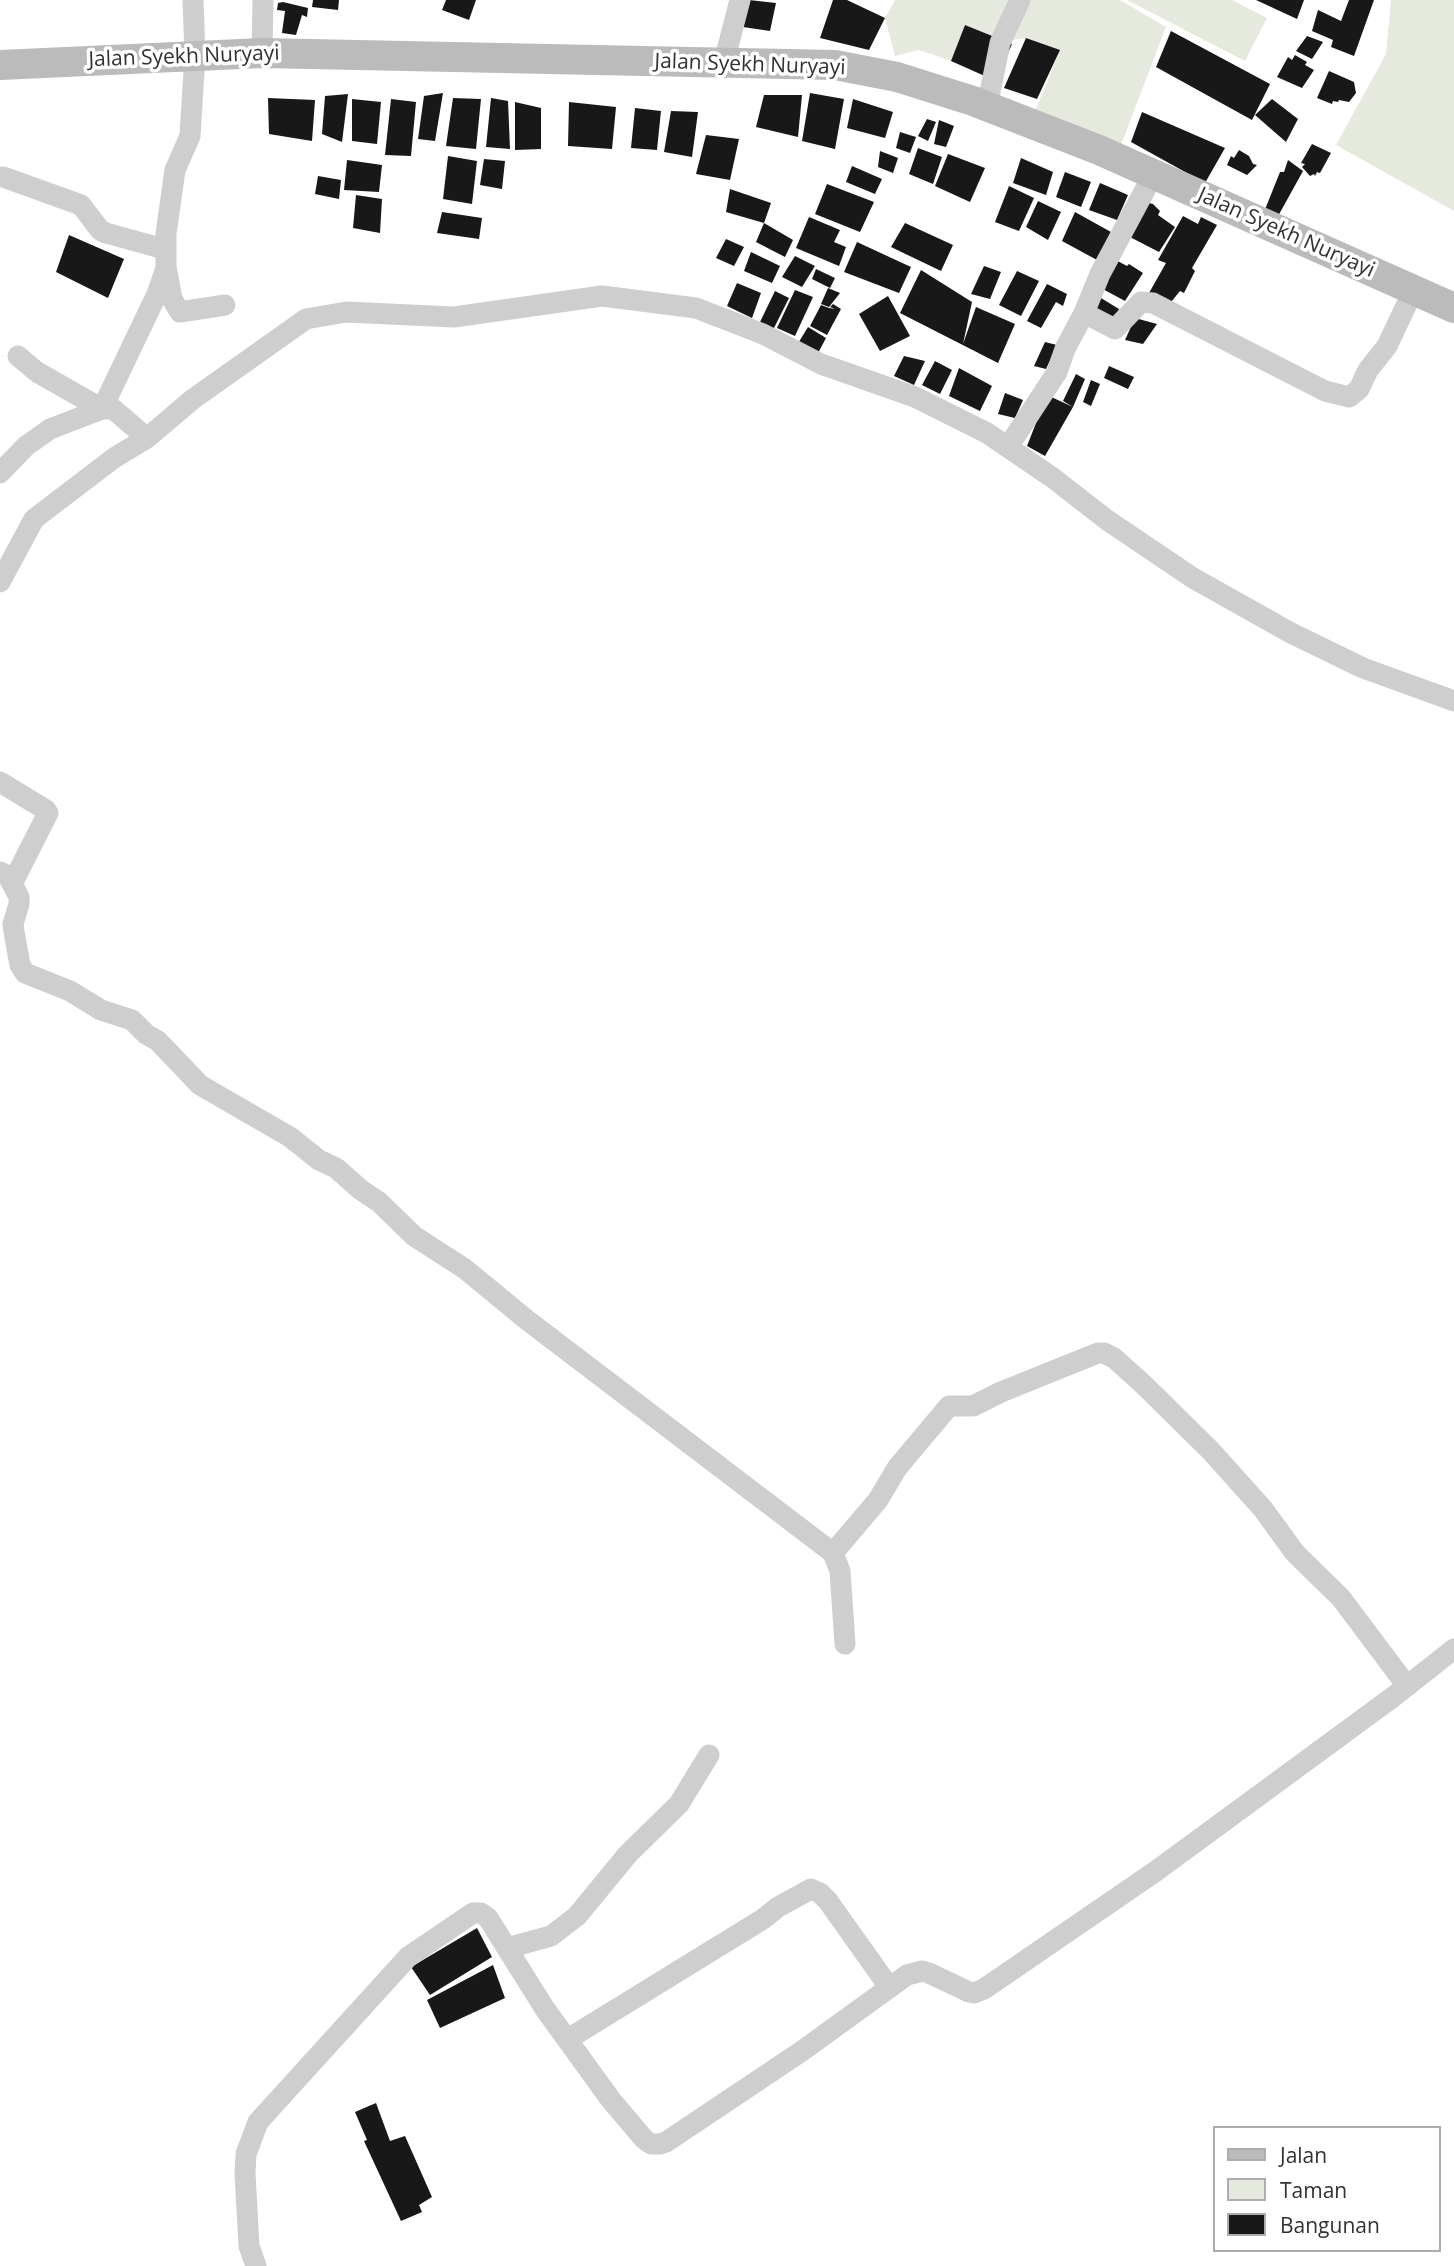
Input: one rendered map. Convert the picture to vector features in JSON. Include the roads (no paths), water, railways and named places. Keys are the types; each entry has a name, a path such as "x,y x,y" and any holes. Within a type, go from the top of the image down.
{"main road":[{"name":"Jalan Syekh Nuryayi","path":"0,65 262,53 835,65 897,77 987,107 1099,150 1454,308"}],"street":[{"path":"102,409 157,294 165,258 175,170 190,136 195,55 193,0"},
{"path":"262,53 263,0"},
{"path":"724,62 740,0"},
{"path":"987,107 1000,43 1020,0"},
{"path":"1012,441 1057,372 1100,274 1153,175"},
{"path":"3,177 81,205 103,232 165,258"},
{"path":"165,258 172,299 180,312 225,305"},
{"path":"1084,313 1115,329 1140,302 1153,303 1325,391 1349,397 1359,388 1368,370 1387,346 1414,289"},
{"path":"0,582 34,519 114,458 141,433 306,319 346,312 454,317 602,296 696,307 763,334 821,364 915,397 987,433 1012,441 1107,520 1193,578 1291,633 1363,668 1454,701"},
{"path":"18,356 37,372 102,409"},
{"path":"0,473 26,446 50,429 102,409 113,409 141,433"},
{"path":"0,782 48,813 6,878 20,901 13,923 20,965 25,973 71,991 101,1010 132,1020 158,1041 200,1085 290,1138 318,1160 336,1168 360,1190 379,1202 414,1236 465,1269 527,1320 833,1553 840,1570 845,1644"},
{"path":"833,1553 878,1500 897,1468 949,1406 973,1406 1001,1392 1098,1353 1104,1353 1114,1358 1143,1384 1211,1451 1263,1509 1295,1553 1341,1598 1407,1686"},
{"path":"256,2266 249,2246 245,2173 246,2154 258,2122 408,1957 473,1913 477,1912 488,1918 545,2009 611,2100 644,2139 651,2144 660,2144 802,2051 906,1975 922,1971 970,1992 979,1992 1156,1871 1454,1649"},
{"path":"507,1948 551,1936 577,1916 628,1854 679,1804 709,1755"},
{"path":"568,2039 811,1889 828,1901 888,1987"}]}
